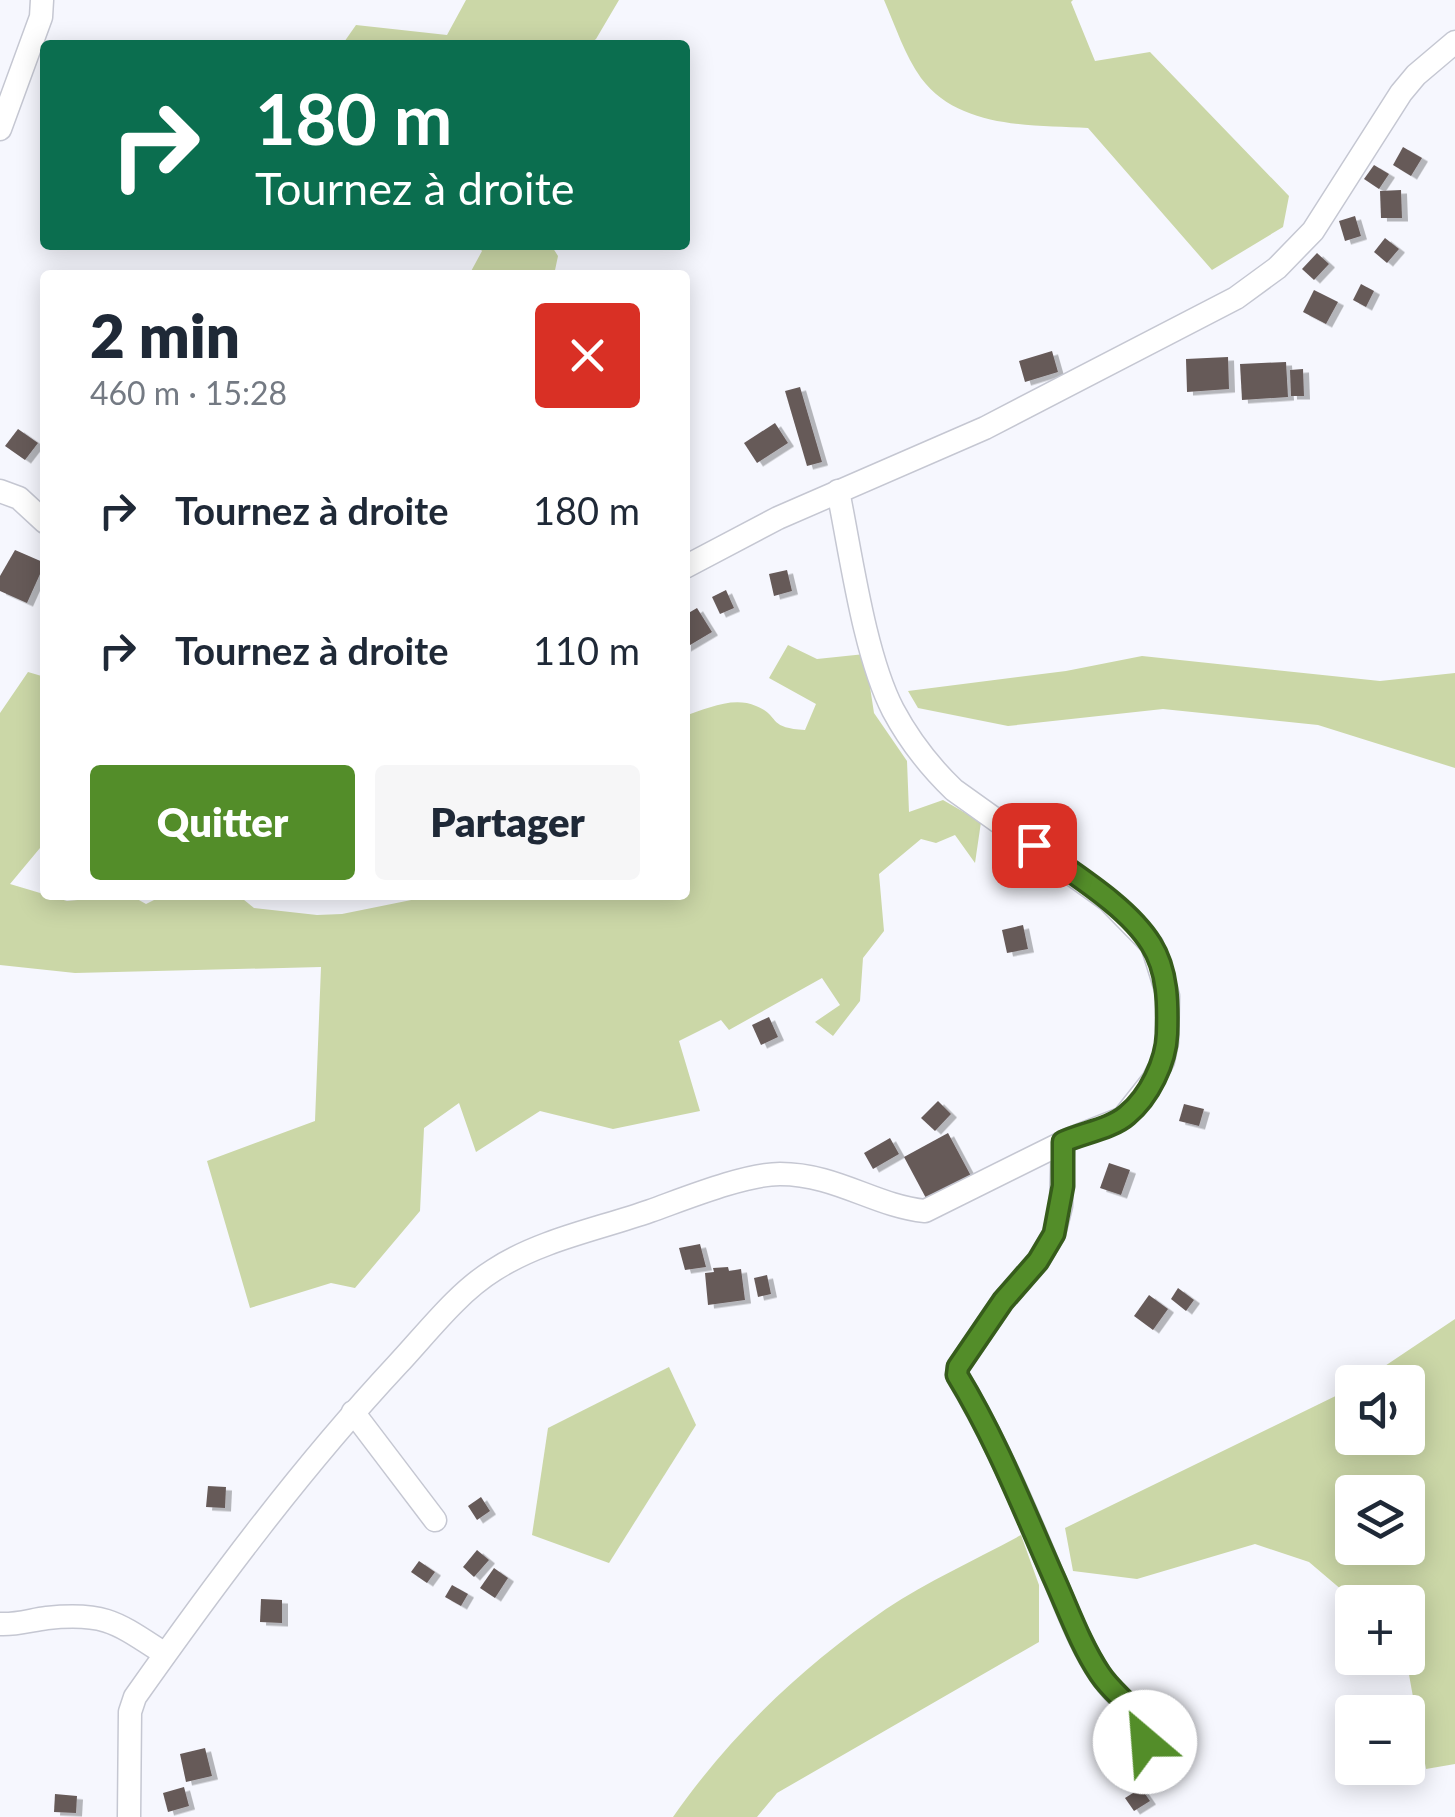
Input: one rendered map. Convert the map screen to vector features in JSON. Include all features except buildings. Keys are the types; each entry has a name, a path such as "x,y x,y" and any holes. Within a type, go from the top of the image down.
{"street":[{"path":"0,128 41,17 42,0"},
{"path":"690,564 730,541 838,491 984,428 1191,322 1267,275 1312,231 1408,84 1455,42"},
{"path":"0,491 18,498 40,518"},
{"path":"129,1817 131,1706 165,1654 297,1478 354,1412 467,1292 514,1258 692,1196 771,1174 830,1180 907,1209 926,1211 1063,1142 1123,1118 1153,1080 1163,1061 1168,996 1152,945 1134,924 1078,878 954,790 935,772 909,736 891,707 870,643 838,491"},
{"path":"1063,1142 1063,1186 1054,1234 1038,1261 1003,1301 958,1367 957,1375 997,1446 1077,1631 1099,1672 1143,1724 1144,1764"},
{"path":"354,1412 434,1520"},
{"path":"0,1624 76,1615 98,1617 118,1623 165,1654"}],"green space":[{"path":"466,0 619,0 595,40 346,40 356,25 447,35"},
{"path":"884,0 1073,0 1095,61 1150,52 1289,196 1283,227 1212,270 1088,128 998,121 955,107 937,95 910,60"},
{"path":"554,250 558,256 555,270 472,270 482,251"},
{"path":"788,645 817,659 865,654 874,713 907,761 909,812 943,800 981,822 975,863 955,835 936,843 921,839 879,874 884,931 863,958 860,1001 833,1036 815,1022 840,1005 822,978 729,1030 721,1020 679,1041 700,1111 613,1129 540,1111 476,1152 459,1103 424,1128 420,1211 355,1288 331,1283 250,1308 207,1161 315,1121 321,967 75,973 0,965 0,713 28,672 40,676 40,848 10,884 40,893 40,900 139,900 146,904 154,900 244,900 254,908 317,915 411,900 690,900 690,714 720,705 747,703 764,710 784,727 805,730 816,704 769,678"},
{"path":"1142,656 1380,681 1455,673 1455,768 1318,725 1163,709 1008,726 918,708 908,691 1066,671"},
{"path":"1455,1319 1455,1764 1426,1769 1425,1695 1413,1695 1409,1675 1425,1675 1425,1585 1336,1585 1309,1562 1255,1544 1137,1579 1073,1571 1065,1528 1335,1396 1335,1455 1425,1455 1425,1365 1386,1365"},
{"path":"669,1367 696,1425 609,1563 532,1535 548,1428"},
{"path":"1021,1535 1039,1585 1039,1642 777,1793 757,1817 673,1817 744,1730 826,1654 902,1599"}],"route":[{"path":"1034,845 1108,900 1152,945 1168,996 1166,1042 1163,1061 1153,1080 1128,1114 1063,1142 1063,1186 1054,1234 956,1372 997,1446 1077,1631 1112,1690 1137,1714 1143,1724 1145,1742"}]}
